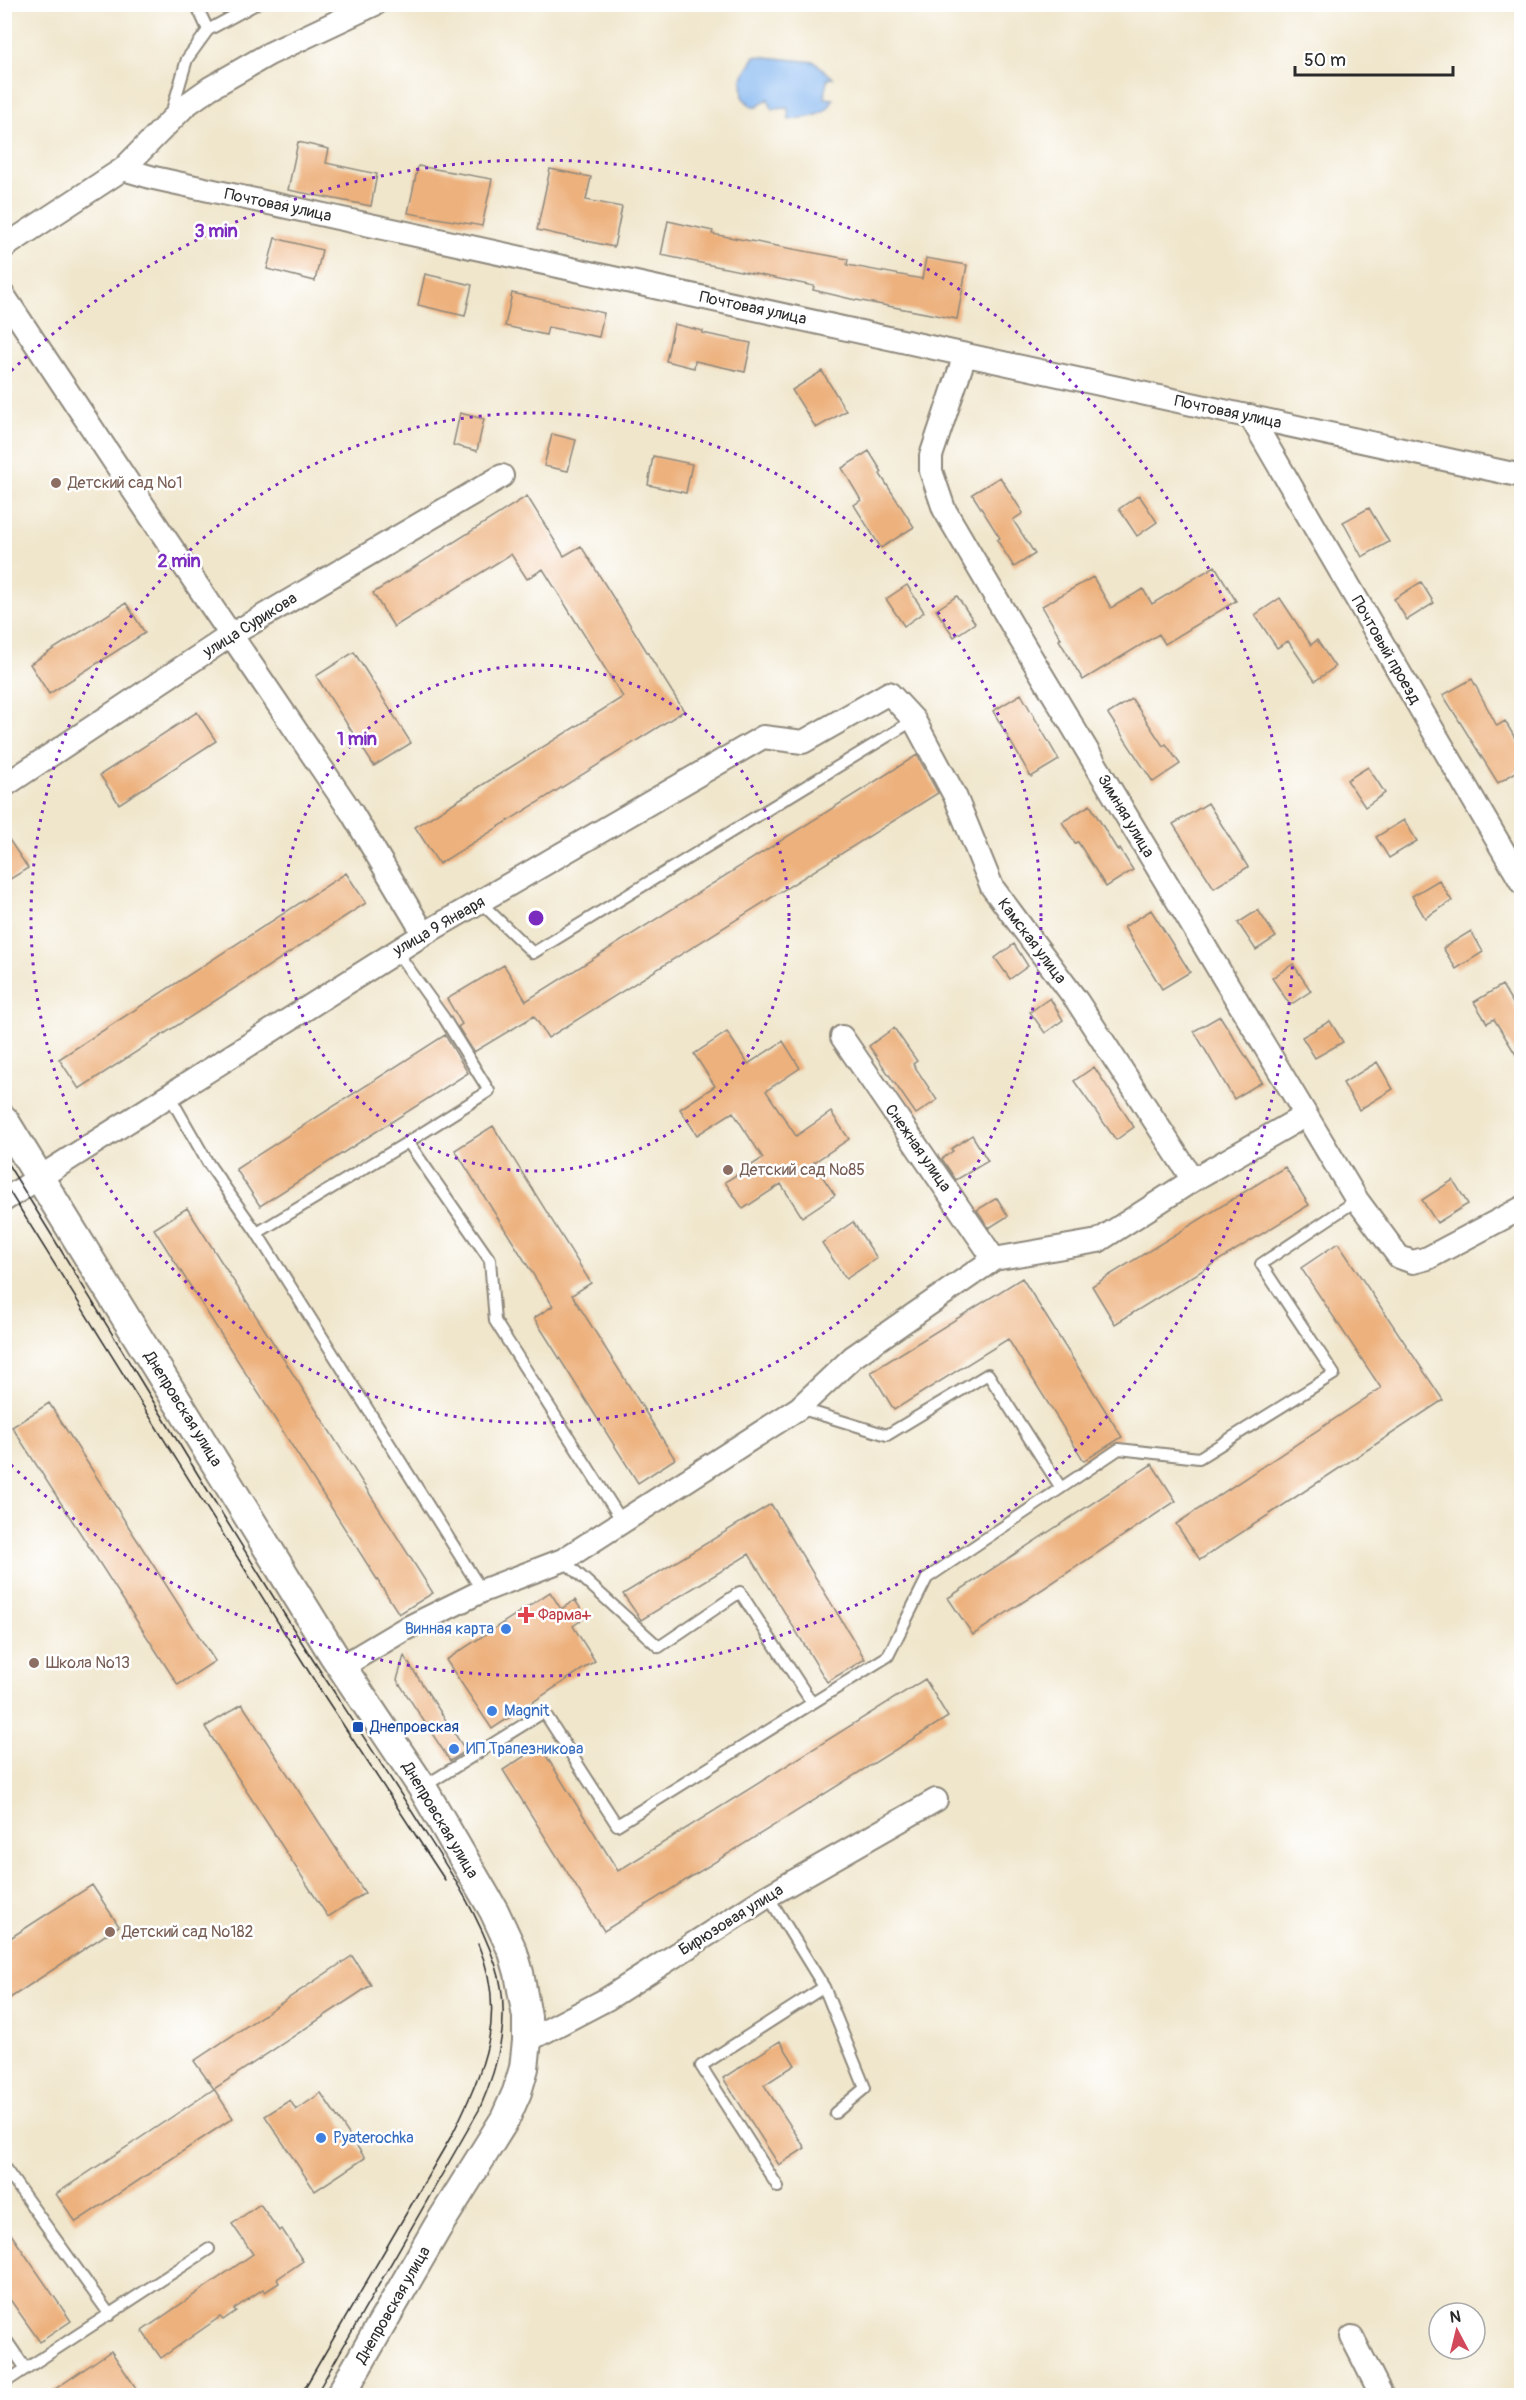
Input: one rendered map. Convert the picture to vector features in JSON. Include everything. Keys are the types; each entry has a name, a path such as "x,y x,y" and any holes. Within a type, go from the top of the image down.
{"street":[{"path":"4,247 123,169 152,143 186,105 210,88 260,58 375,4"},
{"name":"Почтовая улица","path":"123,169 153,178 1521,476"},
{"path":"4,296 352,813 424,934"},
{"name":"Зимняя улица","path":"965,355 931,456 931,471 944,509 1018,637 1357,1200 1399,1257 1413,1262 1428,1258 1521,1208"},
{"name":"Почтовый проезд","path":"1250,416 1521,884"},
{"name":"улица Сурикова","path":"4,786 231,635 502,476"},
{"name":"улица 9 Января","path":"4,1200 396,951 763,737 803,742 889,693"},
{"name":"Камская улица","path":"889,693 914,720 955,796 992,887 1077,1001 1193,1180"},
{"name":"Снежная улица","path":"842,1037 994,1259"},
{"path":"341,1667 403,1630 482,1591 563,1560 799,1408 854,1357 994,1259 1098,1241 1193,1180 1306,1115"},
{"name":"Днепровская улица","path":"4,1120 341,1667 422,1787 494,1911 513,1952 524,1995 527,2041 521,2076 505,2119 437,2228 340,2396"},
{"name":"Бирюзовая улица","path":"527,2041 607,1999 768,1896 936,1800"},
{"path":"1352,2337 1382,2396"}],"lane":[{"path":"196,4 208,30"},
{"path":"168,123 187,59 208,30 256,4"},
{"path":"480,902 533,953 914,720"},
{"path":"257,1233 489,1090 444,1018 396,951"},
{"path":"169,1095 208,1163 257,1233 482,1591"},
{"path":"408,1142 490,1260 495,1321 622,1521"},
{"path":"422,1787 544,1712 617,1825 888,1656 927,1578 1119,1449 1199,1458 1334,1374 1261,1264 1357,1200"},
{"path":"799,1408 886,1435 988,1374 1061,1488"},
{"path":"563,1560 659,1647 740,1592 812,1703"},
{"path":"768,1896 824,1987 865,2088 835,2114"},
{"path":"778,2187 701,2066 824,1987"},
{"path":"4,2167 110,2315"},
{"path":"4,2383 209,2249"},
{"path":"4,2337 26,2369"}],"water":[{"path":"755,56 815,62 833,78 827,79 825,98 833,99 830,105 815,116 789,120 788,108 772,109 768,99 757,107 752,107 743,98 742,79"}],"building":[{"path":"298,142 329,149 326,163 377,174 371,206 288,190"},
{"path":"418,166 492,179 482,226 408,213"},
{"path":"550,169 591,177 586,200 622,207 614,247 537,230"},
{"path":"668,221 713,231 712,234 848,259 847,265 922,279 926,258 967,265 957,319 851,299 813,290 814,286 661,255"},
{"path":"275,238 322,250 315,281 267,269"},
{"path":"425,274 472,285 465,316 418,305"},
{"path":"512,293 604,313 599,337 548,327 546,335 505,326"},
{"path":"674,324 703,331 702,333 751,343 745,372 695,361 694,368 666,361"},
{"path":"822,371 846,411 816,428 792,390"},
{"path":"460,413 484,419 477,451 453,445"},
{"path":"552,434 576,440 568,471 544,466"},
{"path":"869,451 882,472 880,474 914,527 881,548 854,505 861,500 842,468"},
{"path":"653,456 692,464 686,493 648,485"},
{"path":"1000,477 1023,513 1013,520 1035,554 1014,567 997,540 1000,538 972,494"},
{"path":"1139,495 1157,522 1137,536 1119,509"},
{"path":"527,496 564,556 581,546 684,711 439,864 415,827 623,697 543,569 527,579 511,554 394,627 373,593"},
{"path":"1369,508 1389,542 1362,557 1343,522"},
{"path":"1215,566 1236,601 1165,644 1159,634 1083,680 1042,606 1093,577 1111,608 1143,589 1152,604"},
{"path":"1421,582 1434,603 1407,620 1394,599"},
{"path":"907,585 924,612 904,626 886,599"},
{"path":"957,596 975,623 954,637 936,610"},
{"path":"1280,598 1311,645 1317,640 1335,667 1315,681 1288,641 1277,648 1255,615"},
{"path":"126,603 145,633 49,694 30,664"},
{"path":"354,652 411,743 374,766 316,676"},
{"path":"1472,679 1497,726 1505,721 1521,748 1521,769 1498,783 1443,695"},
{"path":"1021,694 1059,760 1031,777 993,711"},
{"path":"1132,699 1163,746 1166,744 1180,764 1153,782 1108,714"},
{"path":"197,712 216,741 119,804 100,775"},
{"path":"917,755 938,793 548,1038 534,1016 474,1052 458,1027 462,1024 447,999 504,965 526,1001"},
{"path":"1368,767 1385,793 1365,807 1347,780"},
{"path":"1208,803 1248,867 1214,888 1173,824"},
{"path":"1090,805 1118,851 1120,849 1133,870 1106,887 1078,842 1075,843 1062,822"},
{"path":"1404,820 1417,841 1389,858 1376,837"},
{"path":"4,832 28,868 4,883"},
{"path":"346,873 366,903 79,1089 59,1059"},
{"path":"1439,880 1452,901 1425,918 1412,896"},
{"path":"1151,910 1190,972 1162,989 1124,927"},
{"path":"1258,910 1276,937 1256,950 1238,923"},
{"path":"1471,931 1483,952 1456,969 1443,948"},
{"path":"1014,944 1028,966 1010,979 995,958"},
{"path":"1293,964 1311,991 1290,1005 1272,978"},
{"path":"1502,985 1521,1017 1521,1063 1494,1019 1487,1023 1474,1002"},
{"path":"1050,998 1063,1020 1045,1033 1030,1012"},
{"path":"1220,1016 1262,1082 1234,1099 1194,1031"},
{"path":"1330,1021 1343,1042 1315,1058 1302,1037"},
{"path":"894,1028 917,1061 913,1064 937,1100 916,1114 869,1046"},
{"path":"727,1032 748,1064 783,1041 800,1068 766,1091 796,1136 831,1112 849,1139 813,1163 835,1195 802,1217 781,1184 743,1209 725,1182 763,1158 733,1112 697,1135 680,1109 715,1086 694,1054"},
{"path":"445,1035 468,1073 260,1206 236,1169"},
{"path":"1377,1062 1393,1089 1359,1110 1343,1083"},
{"path":"1094,1067 1134,1127 1116,1140 1074,1081"},
{"path":"493,1126 591,1283 572,1295 675,1459 638,1483 534,1318 553,1306 455,1150"},
{"path":"972,1135 988,1161 956,1180 942,1159 953,1151 951,1149"},
{"path":"1285,1167 1309,1205 1115,1324 1092,1286"},
{"path":"1453,1180 1468,1204 1437,1223 1422,1200"},
{"path":"997,1198 1008,1216 989,1228 977,1210"},
{"path":"187,1208 433,1593 399,1614 154,1229"},
{"path":"853,1222 877,1258 846,1279 822,1243"},
{"path":"1338,1243 1443,1400 1200,1560 1176,1524 1381,1388 1301,1268"},
{"path":"1022,1278 1122,1437 1084,1461 1008,1339 894,1410 871,1372"},
{"path":"49,1403 215,1661 178,1685 12,1427"},
{"path":"1152,1464 1176,1501 973,1635 948,1598"},
{"path":"771,1504 865,1659 827,1682 749,1554 641,1620 623,1594"},
{"path":"550,1592 561,1609 575,1600 586,1617 573,1626 595,1661 492,1729 446,1660"},
{"path":"404,1656 466,1751 450,1761 397,1680"},
{"path":"925,1679 948,1717 604,1931 503,1770 540,1746 618,1871"},
{"path":"242,1704 365,1893 328,1917 205,1727"},
{"path":"92,1885 119,1926 4,2002 4,1942"},
{"path":"352,1956 371,1985 214,2089 194,2061"},
{"path":"780,2041 795,2065 764,2085 805,2148 779,2165 723,2078"},
{"path":"214,2089 233,2118 76,2222 56,2194"},
{"path":"321,2093 365,2158 315,2191 265,2116 290,2100 296,2110"},
{"path":"260,2204 279,2231 282,2229 303,2261 277,2279 279,2283 265,2292 263,2289 234,2309 236,2311 223,2320 220,2317 161,2358 142,2331 253,2254 232,2224"},
{"path":"4,2224 71,2321 40,2342 4,2291"},
{"path":"111,2351 136,2388 125,2396 45,2396"}],"tram line":[{"path":"4,1158 274,1598 453,1877 481,1929 501,1984 503,2003 501,2040 492,2075 479,2110 315,2396"},
{"path":"4,1183 319,1688 445,1880"},
{"path":"300,2396 453,2133 474,2086 488,2041 491,2018 491,1994 487,1970 478,1944"}],"place":[{"name":"Детский сад №1","path":"56,483"},
{"name":"Детский сад №85","path":"728,1170"},
{"name":"Фарма+","path":"526,1615"},
{"name":"Винная карта","path":"506,1629"},
{"name":"Школа №13","path":"34,1663"},
{"name":"Magnit","path":"492,1711"},
{"name":"Днепровская","path":"358,1727"},
{"name":"ИП Трапезникова","path":"454,1749"},
{"name":"Детский сад №182","path":"110,1932"},
{"name":"Pyaterochka","path":"321,2138"}]}
